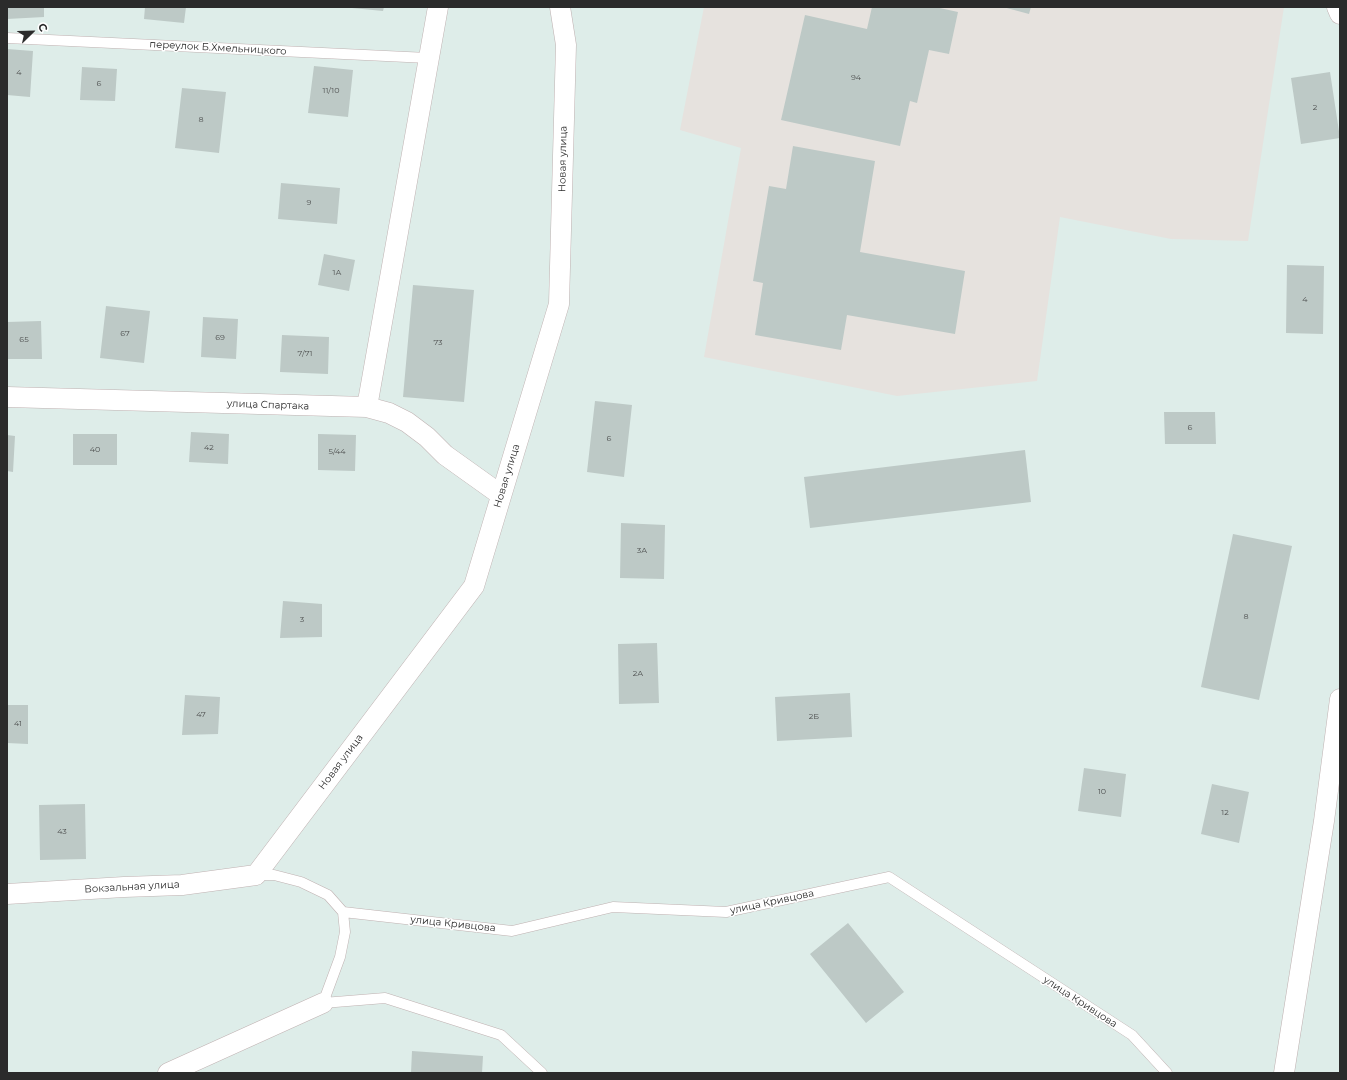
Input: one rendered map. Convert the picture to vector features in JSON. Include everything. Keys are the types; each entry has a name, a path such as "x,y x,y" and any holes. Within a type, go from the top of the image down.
{"street":[{"path":"367,408 438,7"},
{"name":"Новая улица","path":"256,875 474,586 559,304 566,45 560,7"},
{"path":"1337,7 1340,14"},
{"name":"улица Спартака","path":"7,397 367,408 389,413 407,422 445,455 501,495"},
{"path":"1284,1073 1324,821 1340,699"},
{"name":"Вокзальная улица","path":"7,894 124,886 182,885 256,875"},
{"path":"168,1073 323,1003"}],"lane":[{"name":"переулок Б.Хмельницкого","path":"7,38 428,58"},
{"path":"256,875 274,875 301,882 328,895 343,912 345,932 340,957 323,1003 385,998 414,1007 501,1035 542,1073"},
{"name":"улица Кривцова","path":"343,912 512,931 613,907 726,912 889,877 1132,1035 1167,1073"}],"shaded area":[{"path":"704,7 1284,7 1248,241 1171,239 1060,217 1037,381 897,396 704,357 741,148 680,130"}],"building":[{"path":"7,7 44,7 44,17 7,19"},
{"path":"145,7 186,7 184,23 144,19"},
{"path":"352,7 384,7 383,11"},
{"path":"872,7 935,7 958,12 949,54 929,50 917,103 910,101 900,146 781,120 805,15 867,29"},
{"path":"1003,7 1031,7 1029,14"},
{"path":"7,49 33,51 30,97 7,95"},
{"path":"314,66 353,70 348,117 308,113"},
{"path":"82,67 117,69 115,101 80,100"},
{"path":"1330,72 1340,138 1301,144 1291,78"},
{"path":"182,88 226,92 219,153 175,148"},
{"path":"793,146 875,161 860,252 965,271 955,334 847,315 841,350 755,335 763,283 753,281 769,186 786,189"},
{"path":"281,183 340,188 337,224 278,219"},
{"path":"324,254 355,260 349,291 318,285"},
{"path":"1287,265 1324,266 1323,334 1286,333"},
{"path":"413,285 474,290 464,402 403,397"},
{"path":"106,306 150,311 144,363 100,358"},
{"path":"203,317 238,319 236,359 201,357"},
{"path":"41,321 42,359 7,359 7,322"},
{"path":"282,335 329,337 328,374 280,372"},
{"path":"595,401 632,405 624,477 587,472"},
{"path":"1164,412 1215,412 1216,444 1165,444"},
{"path":"191,432 229,434 228,464 189,462"},
{"path":"73,434 117,434 117,465 73,465"},
{"path":"318,434 356,435 355,471 318,470"},
{"path":"7,435 15,436 13,472 7,471"},
{"path":"1025,450 1031,502 810,528 804,477"},
{"path":"621,523 665,525 664,579 620,578"},
{"path":"1233,534 1292,546 1259,700 1201,687"},
{"path":"283,601 322,604 322,637 280,638"},
{"path":"657,643 659,703 619,704 618,644"},
{"path":"850,693 852,737 777,741 775,697"},
{"path":"185,695 220,697 218,734 182,735"},
{"path":"7,705 28,705 28,744 7,743"},
{"path":"1084,768 1126,774 1121,817 1078,811"},
{"path":"1212,784 1249,792 1239,843 1201,834"},
{"path":"85,804 86,859 40,860 39,805"},
{"path":"848,923 904,992 866,1023 810,954"},
{"path":"412,1051 483,1056 482,1073 411,1073"}]}
